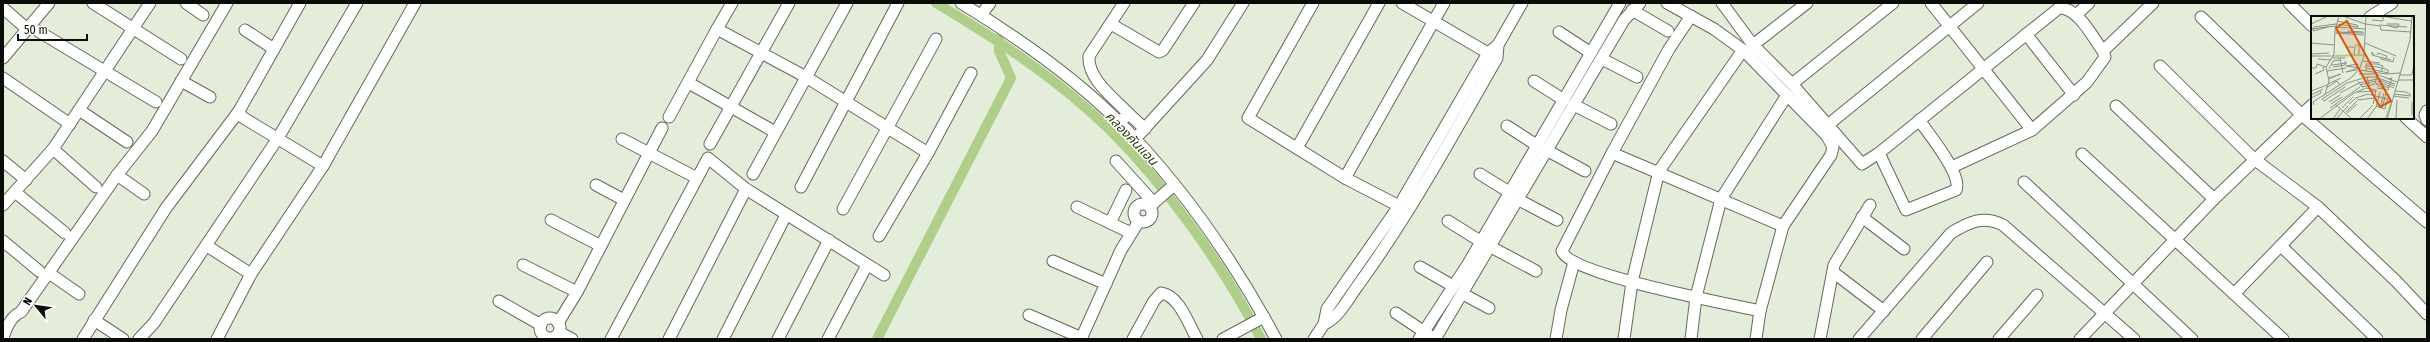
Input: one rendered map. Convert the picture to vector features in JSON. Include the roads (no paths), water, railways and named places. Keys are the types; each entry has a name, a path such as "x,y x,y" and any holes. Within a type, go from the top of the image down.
{"street":[{"path":"3,58 33,30 49,3"},
{"path":"93,3 181,59"},
{"path":"3,205 53,149 150,3"},
{"path":"186,3 203,15"},
{"path":"3,337 4,331 15,316 22,312 44,272 152,131 227,3"},
{"path":"139,339 154,323 278,138 357,3"},
{"path":"217,339 251,274 323,166 415,3"},
{"path":"669,117 732,3"},
{"path":"710,144 730,105 789,3"},
{"path":"753,174 847,3"},
{"path":"961,3 1034,50 1074,82 1119,122 1173,186 1226,254 1261,319 1276,339"},
{"path":"981,15 990,3"},
{"path":"1124,3 1090,56 1090,66 1099,82 1145,129"},
{"path":"1111,24 1159,52 1194,3"},
{"path":"1135,140 1207,60 1243,3"},
{"path":"1313,3 1248,118 1345,178 1399,206"},
{"path":"1297,148 1379,3"},
{"path":"1402,3 1488,53"},
{"path":"1345,178 1444,3"},
{"path":"1380,246 1399,206 1441,146 1488,53 1498,45 1522,3"},
{"path":"1396,313 1422,335 1436,339 1463,294 1480,241 1509,192 1530,169 1543,148 1569,102 1591,53 1619,3"},
{"path":"1667,3 1714,29 1743,50 1827,136 1833,147 1831,155 1783,226 1760,311 1756,339"},
{"path":"1754,45 1807,3"},
{"path":"1792,84 1892,3"},
{"path":"1932,3 2032,130"},
{"path":"1829,124 1978,3"},
{"path":"2076,15 2089,3"},
{"path":"2103,51 2153,3"},
{"path":"2289,3 2311,25"},
{"path":"2372,16 2392,3"},
{"path":"83,339 166,208 239,111 298,4"},
{"path":"1724,4 1754,45 1829,124 1862,164 1879,153 1982,68 2059,8 2067,9 2076,15 2103,51 2105,57 2103,63 2074,95 2032,130 1952,168"},
{"path":"801,187 847,102 896,5"},
{"path":"1569,102 1602,59 1636,7 1668,31"},
{"path":"3,8 33,30 156,102"},
{"path":"1692,16 1669,49 1612,153 1563,250 1564,255 1574,262 1613,278 1760,311"},
{"path":"2201,17 2302,115 2427,222"},
{"path":"717,29 806,77 928,153"},
{"path":"245,30 274,49"},
{"path":"1559,32 1591,53"},
{"path":"2026,34 2074,95"},
{"path":"842,209 936,39"},
{"path":"1314,339 1324,324 1332,321 1380,246 1497,58 1498,45"},
{"path":"1624,339 1632,282 1659,171 1743,50"},
{"path":"1602,59 1637,77"},
{"path":"2160,66 2254,159 2318,207 2396,281 2427,314"},
{"path":"879,236 928,153 971,73"},
{"path":"3,78 70,124"},
{"path":"181,81 210,97"},
{"path":"1534,81 1569,102 1611,124"},
{"path":"689,83 775,132"},
{"path":"1691,339 1696,297 1721,199 1787,95"},
{"path":"2116,106 2214,199"},
{"path":"2080,339 2103,313 2214,199 2311,106"},
{"path":"80,110 127,142"},
{"path":"239,111 242,117 323,166"},
{"path":"2427,111 2425,115 2427,120"},
{"path":"1119,122 1129,114"},
{"path":"2407,119 2427,137"},
{"path":"1879,153 1906,210 1912,209 1956,190 1957,186 1952,168 1919,120"},
{"path":"1507,126 1585,171"},
{"path":"499,301 540,325 542,334 546,338 553,338 662,128"},
{"path":"622,139 697,178"},
{"path":"53,149 96,187"},
{"path":"1612,153 1659,171 1783,226"},
{"path":"2082,154 2283,339"},
{"path":"611,339 708,158 746,189 884,275"},
{"path":"3,161 26,180"},
{"path":"1116,161 1153,204"},
{"path":"1422,335 1453,286 1491,247 1519,200 1530,169"},
{"path":"1480,174 1509,192"},
{"path":"117,175 144,194"},
{"path":"2024,182 2192,339"},
{"path":"596,185 624,200"},
{"path":"1029,315 1082,338 1106,284 1138,221 1146,222 1152,217 1153,204 1173,186"},
{"path":"669,339 746,189"},
{"path":"1110,223 1126,190"},
{"path":"15,192 65,233"},
{"path":"1519,200 1558,220"},
{"path":"1820,339 1837,256 1870,205"},
{"path":"1077,207 1131,233"},
{"path":"2234,294 2318,207"},
{"path":"723,339 786,215"},
{"path":"1862,217 1904,249"},
{"path":"1859,339 1951,233 1964,225 1983,218 2003,225 2134,339"},
{"path":"551,220 601,246"},
{"path":"1448,221 1480,241"},
{"path":"778,339 829,240"},
{"path":"3,241 44,272 79,294"},
{"path":"207,246 251,274"},
{"path":"2281,246 2377,339"},
{"path":"1491,247 1536,271"},
{"path":"1053,261 1106,284"},
{"path":"1556,339 1561,310 1574,262"},
{"path":"1922,339 1987,262"},
{"path":"523,265 577,292"},
{"path":"828,339 867,265"},
{"path":"1420,267 1453,286"},
{"path":"1833,272 1884,311"},
{"path":"1133,339 1154,301 1162,293 1171,297 1177,304 1197,339"},
{"path":"1463,294 1489,308"},
{"path":"1999,339 2037,295"},
{"path":"540,325 544,320 550,318 572,339"},
{"path":"1223,339 1238,330 1245,329 1261,319"},
{"path":"94,320 123,339"},
{"path":"149,339 154,323"},
{"path":"1236,339 1241,336 1245,329"}],"waterway":[{"name":"คลองคันแอน","path":"936,3 1005,46 1049,78 1091,112 1111,131 1153,177 1194,229 1230,284 1261,339"},
{"path":"877,339 1011,78 999,51 999,38"}]}
